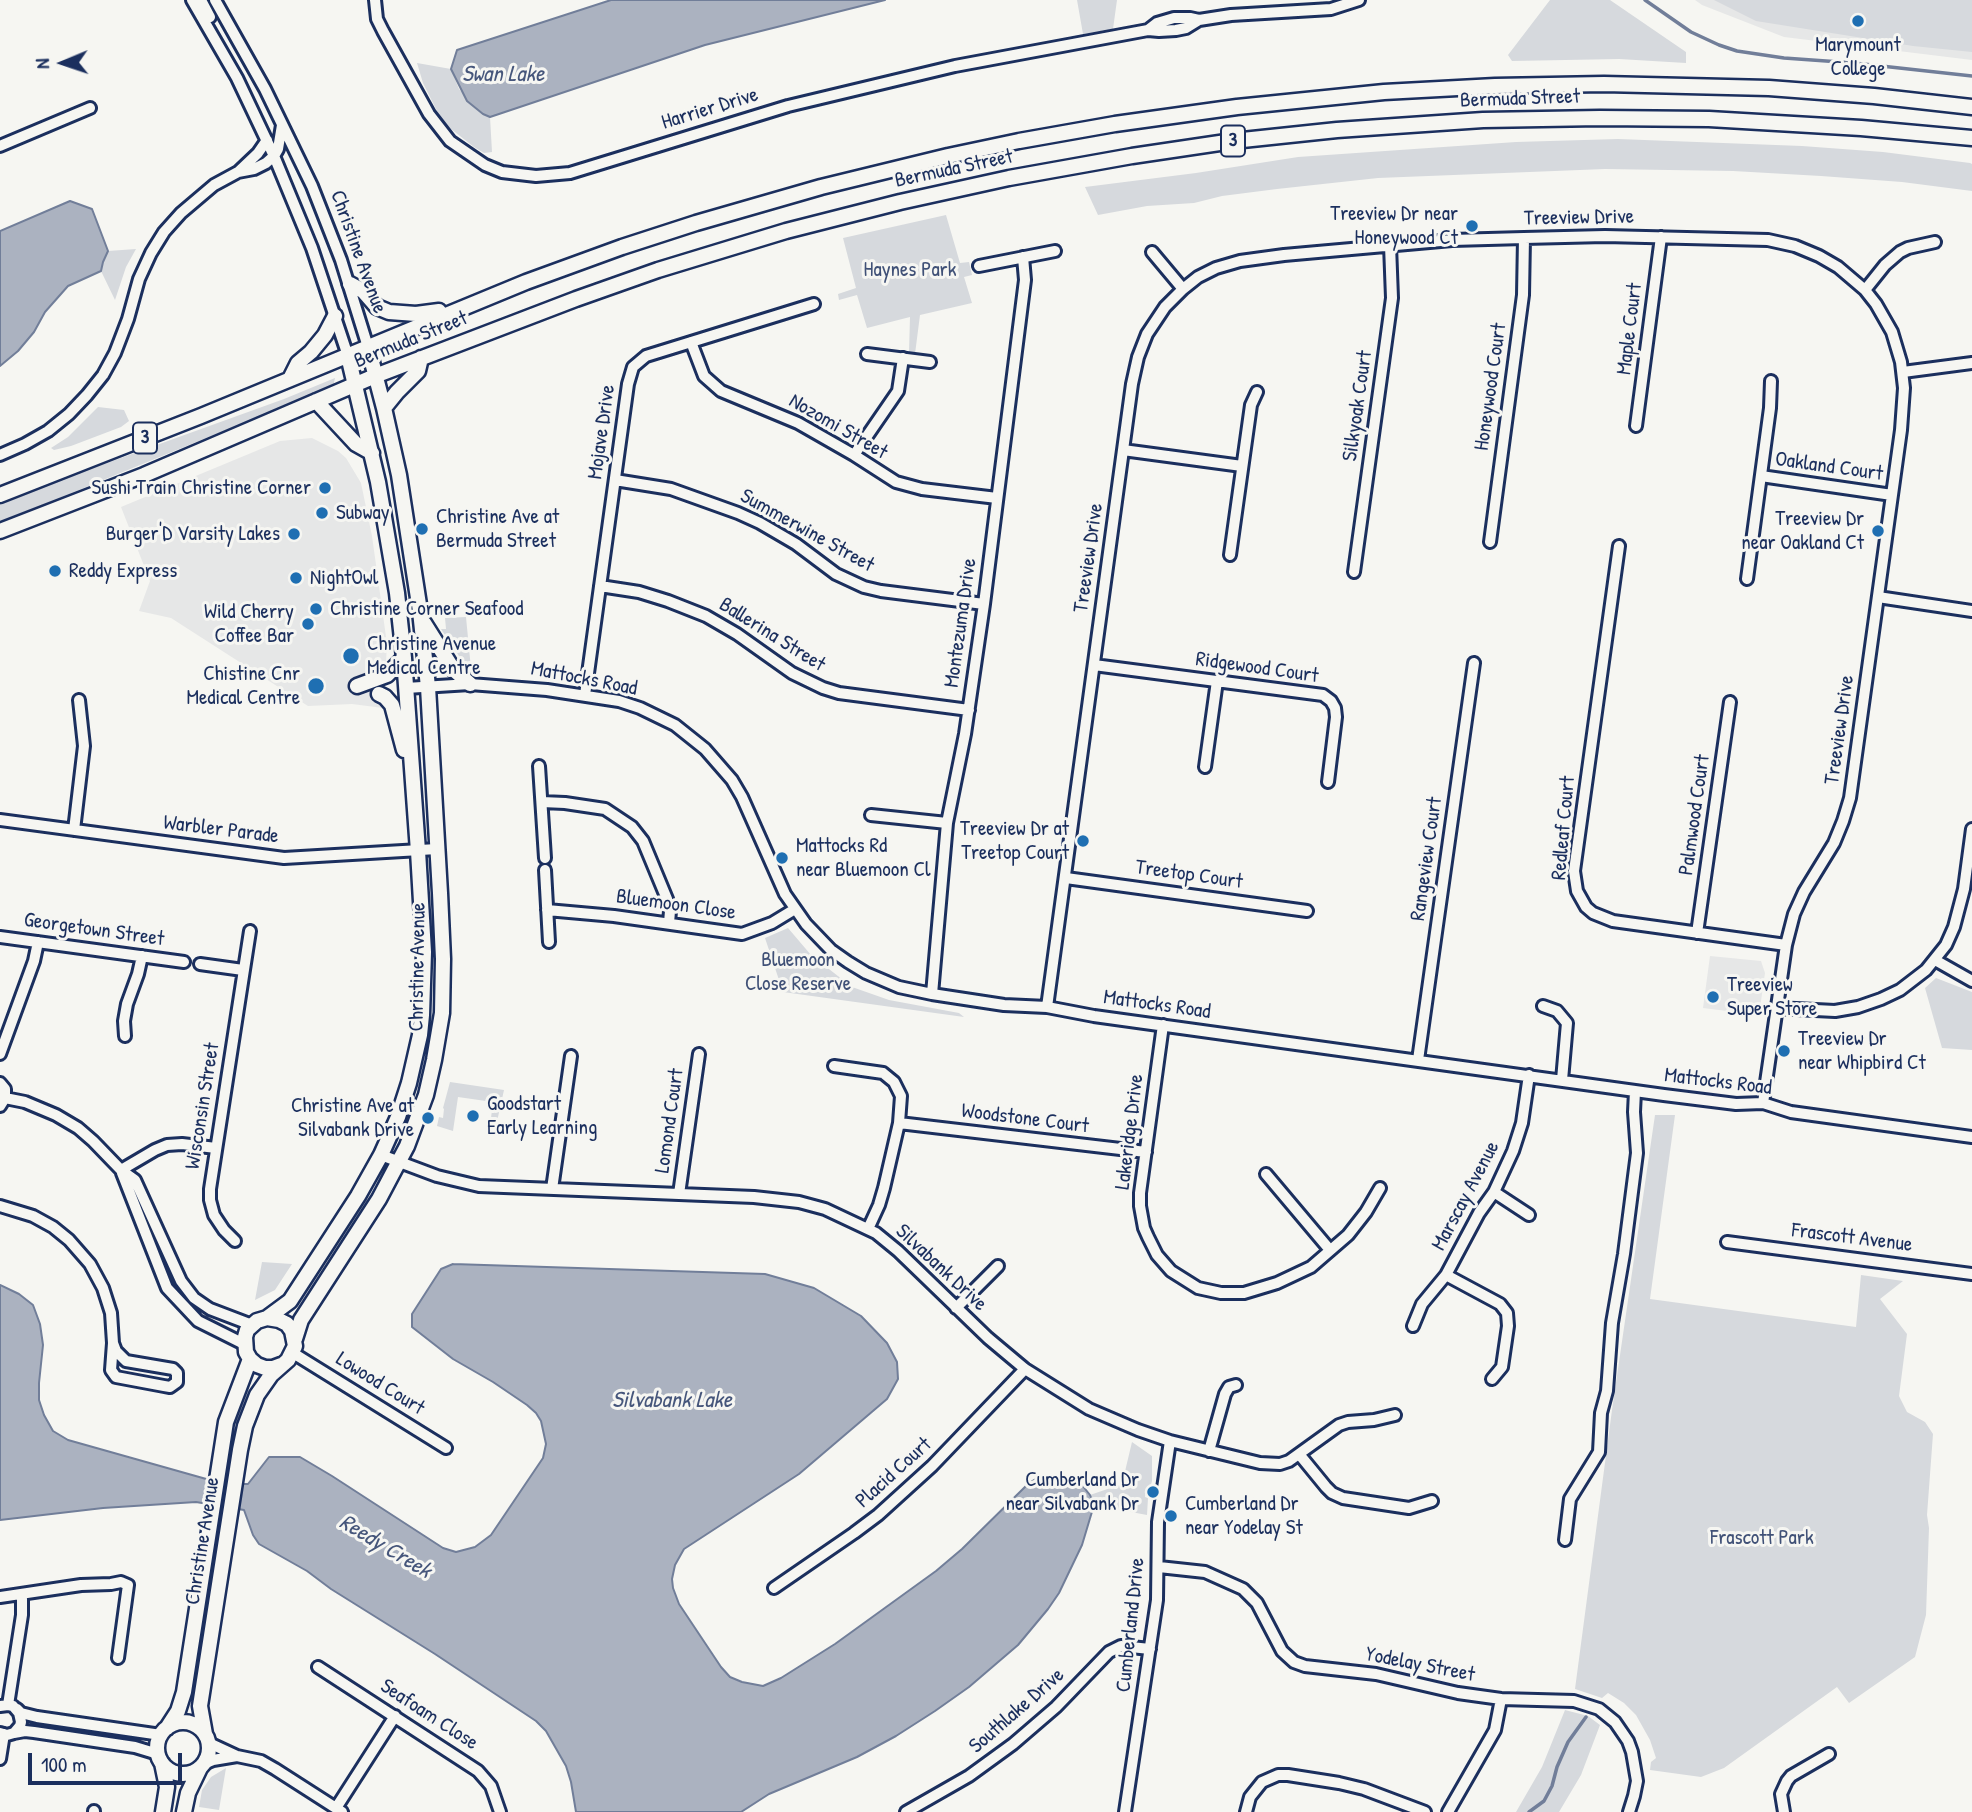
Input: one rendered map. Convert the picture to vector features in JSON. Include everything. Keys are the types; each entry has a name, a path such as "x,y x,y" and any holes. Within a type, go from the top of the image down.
{"main road":[{"name":"Bermuda Street","path":"0,495 538,277 622,247 821,187 948,156 1073,131 1298,100 1495,86 1604,84 1769,88 1972,107"},
{"name":"Bermuda Street","path":"0,531 144,475 355,384 588,294 786,231 900,202 1076,165 1284,135 1483,120 1659,118 1793,123 1972,138"},
{"path":"349,284 363,291 377,307 389,312 451,312"},
{"path":"290,379 298,363 325,335 335,316"},
{"name":"Christine Avenue","path":"294,1346 301,1320 379,1199 399,1162 420,1112 434,1060 442,1013 443,959 428,687 421,619 401,488 368,347"},
{"name":"Christine Avenue","path":"267,1318 290,1301 382,1155 398,1117 415,1061 422,1015 424,960 404,658 391,552 372,453 348,356"},
{"path":"384,408 418,371 421,358"},
{"path":"316,401 356,444 372,453"},
{"path":"421,619 453,669 470,684"},
{"path":"357,686 387,675 404,658"},
{"path":"379,694 386,697 392,705 413,782"},
{"path":"424,960 443,959"},
{"path":"267,1318 279,1320 292,1331 294,1346 282,1366 265,1368 250,1359 244,1344 247,1330 252,1325 267,1318"},
{"name":"Christine Avenue","path":"164,1731 178,1711 184,1692 226,1422 250,1359"},
{"name":"Christine Avenue","path":"207,1738 200,1706 245,1426 257,1395 271,1375 282,1366"},
{"path":"163,1812 167,1787 158,1741 164,1731 174,1723 183,1722 200,1727 207,1738 209,1750 190,1788 184,1812"},
{"path":"160,1758 175,1773 192,1772 202,1766"}],"street":[{"name":"Christine Avenue","path":"192,0 218,43 267,140 312,248 348,356"},
{"path":"201,0 214,24 218,43"},
{"name":"Christine Avenue","path":"215,0 282,125 322,210 368,347"},
{"name":"Harrier Drive","path":"375,0 377,19 388,41 429,114 450,141 485,165 502,172 536,176 570,173 689,135 834,94 955,66 1148,30 1157,23 1174,18 1199,20 1231,15 1331,9 1359,0"},
{"path":"0,146 90,108"},
{"path":"238,172 263,165 274,156 282,125"},
{"path":"0,455 48,431 87,395 103,375 115,353 139,279 164,232 204,192 238,172 267,140"},
{"name":"Treeview Drive","path":"1047,1007 1138,357 1147,334 1183,289 1216,268 1240,261 1284,254 1390,245 1452,240 1605,236 1768,240 1794,246 1838,267 1876,304 1892,332 1899,353 1903,372 1904,406 1850,798 1834,843 1794,914 1786,945 1763,1103"},
{"name":"Maple Court","path":"1636,426 1661,237"},
{"name":"Honeywood Court","path":"1490,542 1523,295 1524,238"},
{"path":"1864,290 1900,252 1935,242"},
{"name":"Silkyoak Court","path":"1354,572 1392,298 1390,245"},
{"path":"979,266 1055,251"},
{"path":"1152,252 1183,289"},
{"name":"Montezuma Drive","path":"932,994 947,823 969,710 984,604 1025,280 1023,257"},
{"name":"Mojave Drive","path":"585,695 628,384 633,367 646,356 814,304"},
{"name":"Nozomi Street","path":"691,342 700,369 721,391 798,423 883,475 907,486 997,498"},
{"path":"867,354 930,362"},
{"path":"854,455 898,391 903,358"},
{"path":"1903,372 1972,363"},
{"name":"Oakland Court","path":"1746,579 1771,381"},
{"path":"1230,555 1251,405 1257,391"},
{"path":"1123,450 1242,466"},
{"name":"Oakland Court","path":"1761,476 1892,495"},
{"name":"Summerwine Street","path":"615,480 671,489 738,513 796,544 836,574 864,587 984,604"},
{"name":"Redleaf Court","path":"1619,546 1574,880 1577,891 1586,908 1613,921 1786,945"},
{"name":"Ballerina Street","path":"600,586 668,601 706,616 737,634 792,673 823,688 839,693 969,710"},
{"path":"1878,597 1972,611"},
{"name":"Rangeview Court","path":"1418,1060 1474,663"},
{"name":"Ridgewood Court","path":"1094,665 1323,695 1335,708 1336,717 1328,782"},
{"path":"1205,768 1217,681"},
{"path":"406,688 470,684"},
{"name":"Mattocks Road","path":"470,684 514,686 619,701 675,725 705,749 732,780 776,877 795,909 824,944 857,968 898,987 932,994 1047,1007 1094,1016 1635,1091 1736,1104 1763,1103 1791,1112 1972,1137"},
{"path":"74,830 84,746 79,700"},
{"name":"Palmwood Court","path":"1697,933 1730,702"},
{"path":"539,766 549,942"},
{"path":"542,802 605,808 632,827 643,841 667,900 669,923"},
{"path":"871,815 947,823"},
{"name":"Warbler Parade","path":"0,820 284,858 437,849"},
{"path":"1776,1008 1835,1011 1858,1007 1900,990 1926,970 1950,936 1959,910 1972,834"},
{"name":"Treetop Court","path":"1066,878 1307,911"},
{"name":"Bluemoon Close","path":"547,910 742,934 772,923 795,909"},
{"name":"Wisconsin Street","path":"235,1241 223,1230 209,1200 250,932"},
{"name":"Georgetown Street","path":"0,937 184,962"},
{"path":"0,1054 34,961 38,942"},
{"path":"125,1036 127,1004 142,956"},
{"path":"1935,960 1972,981"},
{"path":"200,964 243,970"},
{"path":"1543,1006 1557,1010 1567,1023 1562,1080"},
{"name":"Lakeridge Drive","path":"1163,1025 1140,1193 1144,1228 1152,1247 1179,1277 1209,1292 1233,1294 1256,1291 1296,1275 1311,1267 1348,1235 1380,1188"},
{"name":"Lomond Court","path":"680,1194 699,1054"},
{"path":"552,1189 571,1056"},
{"path":"834,1066 888,1076 901,1096 899,1123 881,1200 868,1229"},
{"name":"Marscay Avenue","path":"1413,1325 1422,1304 1446,1275 1479,1213 1494,1192 1520,1133 1530,1076"},
{"path":"0,1083 5,1089 3,1102 39,1107 78,1128 135,1181 181,1281 194,1298 210,1309 252,1325"},
{"path":"1565,1540 1570,1499 1599,1452 1612,1323 1637,1153 1635,1091"},
{"name":"Woodstone Court","path":"899,1123 1146,1152"},
{"path":"121,1170 167,1145 182,1144 216,1149"},
{"name":"Silvabank Drive","path":"382,1155 449,1180 479,1186 754,1197 798,1202 824,1209 868,1229 898,1251 988,1338 1025,1369 1089,1409 1170,1441 1270,1465 1285,1463 1339,1425 1395,1415"},
{"path":"121,1170 167,1288 198,1321 244,1344"},
{"path":"1266,1174 1330,1250"},
{"path":"1494,1192 1528,1215"},
{"path":"0,1206 33,1216 53,1227 81,1252 90,1264 103,1288 111,1313 111,1370 116,1377 170,1387 177,1382 177,1373 173,1369 126,1361 113,1345"},
{"name":"Frascott Avenue","path":"1727,1242 1972,1274"},
{"path":"957,1308 998,1265"},
{"path":"1446,1275 1500,1304 1507,1313 1508,1326 1502,1367 1492,1379"},
{"name":"Lowood Court","path":"294,1346 446,1448"},
{"name":"Placid Court","path":"774,1588 854,1533 905,1491 1025,1369"},
{"path":"1209,1451 1225,1394 1229,1387 1236,1385"},
{"name":"Cumberland Drive","path":"1125,1812 1157,1600 1158,1522 1170,1441"},
{"path":"1299,1454 1326,1488 1343,1499 1409,1508 1432,1501"},
{"name":"Yodelay Street","path":"1159,1567 1205,1572 1243,1589 1257,1603 1282,1651 1294,1662 1305,1666 1376,1674 1458,1693 1501,1699 1579,1702 1598,1709 1615,1722 1628,1741 1635,1763 1636,1789 1629,1812"},
{"path":"0,1597 121,1582 128,1585 118,1658"},
{"path":"8,1707 22,1615 22,1594"},
{"name":"Southlake Drive","path":"906,1812 969,1776 1013,1744 1056,1707 1109,1652 1121,1646 1150,1649"},
{"name":"Seafoam Close","path":"318,1667 478,1771 491,1786 500,1812"},
{"path":"1448,1812 1495,1730 1501,1699"},
{"path":"8,1707 28,1715 164,1731"},
{"path":"0,1759 6,1733 21,1722 19,1713 8,1707"},
{"path":"207,1738 237,1756 261,1761 339,1810 395,1716"},
{"path":"6,1733 25,1731 135,1747 160,1758"},
{"path":"1784,1812 1781,1794 1787,1781 1829,1754"},
{"path":"202,1766 237,1756"},
{"path":"1245,1812 1250,1797 1262,1782 1278,1775 1364,1789 1425,1812"}],"shaded area":[{"name":"Marymount College","path":"1695,0 1972,0 1972,60 1784,37"},
{"path":"312,438 346,458 361,483 372,536 387,644 386,662 380,669 383,708 352,704 308,706 171,618 139,611 150,581 121,507 280,441"},
{"path":"1710,956 1761,961 1765,973 1759,1015 1703,1008"}],"green space":[{"path":"1077,0 1117,0 1113,29 1083,34"},
{"path":"1550,0 1610,0 1686,52 1686,63 1619,59 1512,61 1508,55"},
{"name":"Marymount College","path":"1714,0 1972,0 1972,52 1913,46 1756,21"},
{"path":"417,63 451,69 459,89 483,114 490,117 492,152 484,153 474,147 440,117 423,83"},
{"path":"1618,139 1802,146 1883,152 1970,163 1972,191 1821,176 1733,171 1605,169 1378,178 1222,196 1194,203 1147,206 1098,215 1085,187 1298,157 1516,142"},
{"name":"Haynes Park","path":"946,215 960,263 969,262 972,275 964,277 972,303 920,315 915,354 909,353 910,317 867,328 857,295 839,300 838,294 856,288 843,238"},
{"path":"136,249 126,267 115,300 101,271 103,262 108,251"},
{"path":"335,378 333,387 0,521 0,505"},
{"path":"98,407 124,410 129,421 121,427 71,446 54,450 51,448 68,437"},
{"path":"466,617 471,669 441,629 446,629 445,618"},
{"name":"Bluemoon Close Reserve","path":"788,928 811,955 852,987 889,1000 959,1013 964,1017 783,992 765,938"},
{"path":"1936,978 1972,992 1972,1050 1942,1048 1925,988"},
{"path":"450,1082 504,1090 494,1135 489,1134 493,1102 458,1097 453,1131 437,1126 439,1117 443,1118"},
{"name":"Frascott Park","path":"1655,1115 1675,1115 1650,1299 1856,1327 1861,1275 1903,1281 1880,1299 1907,1334 1899,1396 1907,1412 1925,1422 1933,1434 1927,1515 1929,1528 1926,1615 1915,1657 1849,1703 1837,1687 1724,1768 1701,1777 1650,1770 1651,1762 1656,1758 1650,1740 1636,1715 1608,1693 1602,1698 1575,1689"},
{"path":"262,1262 292,1264 275,1290 255,1300"},
{"path":"1132,1442 1152,1456 1152,1481 1150,1488 1146,1488 1145,1497 1148,1498 1147,1515 1094,1505 1090,1495 1122,1484"},
{"path":"1565,1710 1588,1716 1600,1725 1581,1775 1559,1812 1516,1812 1542,1767"},
{"path":"226,1768 219,1810 199,1807 202,1790 211,1777"}],"water":[{"name":"Swan Lake","path":"611,0 885,0 705,45 490,117 467,101 451,69 457,50"},
{"path":"70,201 92,209 108,251 101,271 68,286 45,312 34,332 18,351 0,366 0,231"},
{"name":"Silvabank Lake","path":"453,1264 765,1274 814,1288 861,1316 887,1343 897,1362 898,1379 887,1399 799,1474 684,1549 675,1565 672,1579 679,1604 730,1677 763,1686 781,1678 835,1644 936,1571 1029,1483 1050,1475 1082,1485 1094,1505 1082,1545 1059,1593 1018,1645 969,1687 935,1711 857,1757 769,1794 741,1812 576,1812 566,1766 546,1731 536,1721 307,1571 259,1544 244,1510 196,1502 103,1508 0,1520 0,1285 19,1294 33,1305 40,1324 43,1345 39,1400 53,1431 68,1440 224,1484 248,1484 269,1457 300,1457 443,1548 456,1552 475,1547 491,1535 543,1458 546,1444 541,1421 527,1405 453,1359 412,1327 412,1314 441,1269"}],"waterway":[{"path":"1645,0 1691,32 1737,51 1972,76"},
{"path":"1529,1812 1544,1801 1568,1742 1586,1717"}],"place":[{"name":"Marymount College","path":"1858,21"},
{"name":"Treeview Dr near Honeywood Ct","path":"1472,226"},
{"name":"Sushi Train Christine Corner","path":"325,488"},
{"name":"Subway","path":"322,513"},
{"name":"Christine Ave at Bermuda Street","path":"422,529"},
{"name":"Treeview Dr near Oakland Ct","path":"1878,531"},
{"name":"Burger'D Varsity Lakes","path":"294,534"},
{"name":"Reddy Express","path":"55,571"},
{"name":"NightOwl","path":"296,578"},
{"name":"Christine Corner Seafood","path":"316,609"},
{"name":"Wild Cherry Coffee Bar","path":"308,624"},
{"name":"Christine Avenue Medical Centre","path":"351,656"},
{"name":"Chistine Cnr Medical Centre","path":"316,686"},
{"name":"Treeview Dr at Treetop Court","path":"1083,841"},
{"name":"Mattocks Rd near Bluemoon Cl","path":"782,858"},
{"name":"Treeview Super Store","path":"1713,997"},
{"name":"Treeview Dr near Whipbird Ct","path":"1784,1051"},
{"name":"Goodstart Early Learning","path":"473,1116"},
{"name":"Christine Ave at Silvabank Drive","path":"428,1118"},
{"name":"Cumberland Dr near Silvabank Dr","path":"1153,1492"},
{"name":"Cumberland Dr near Yodelay St","path":"1171,1516"}],"water label":[{"name":"Reedy Creek","path":"385,1547"}]}
